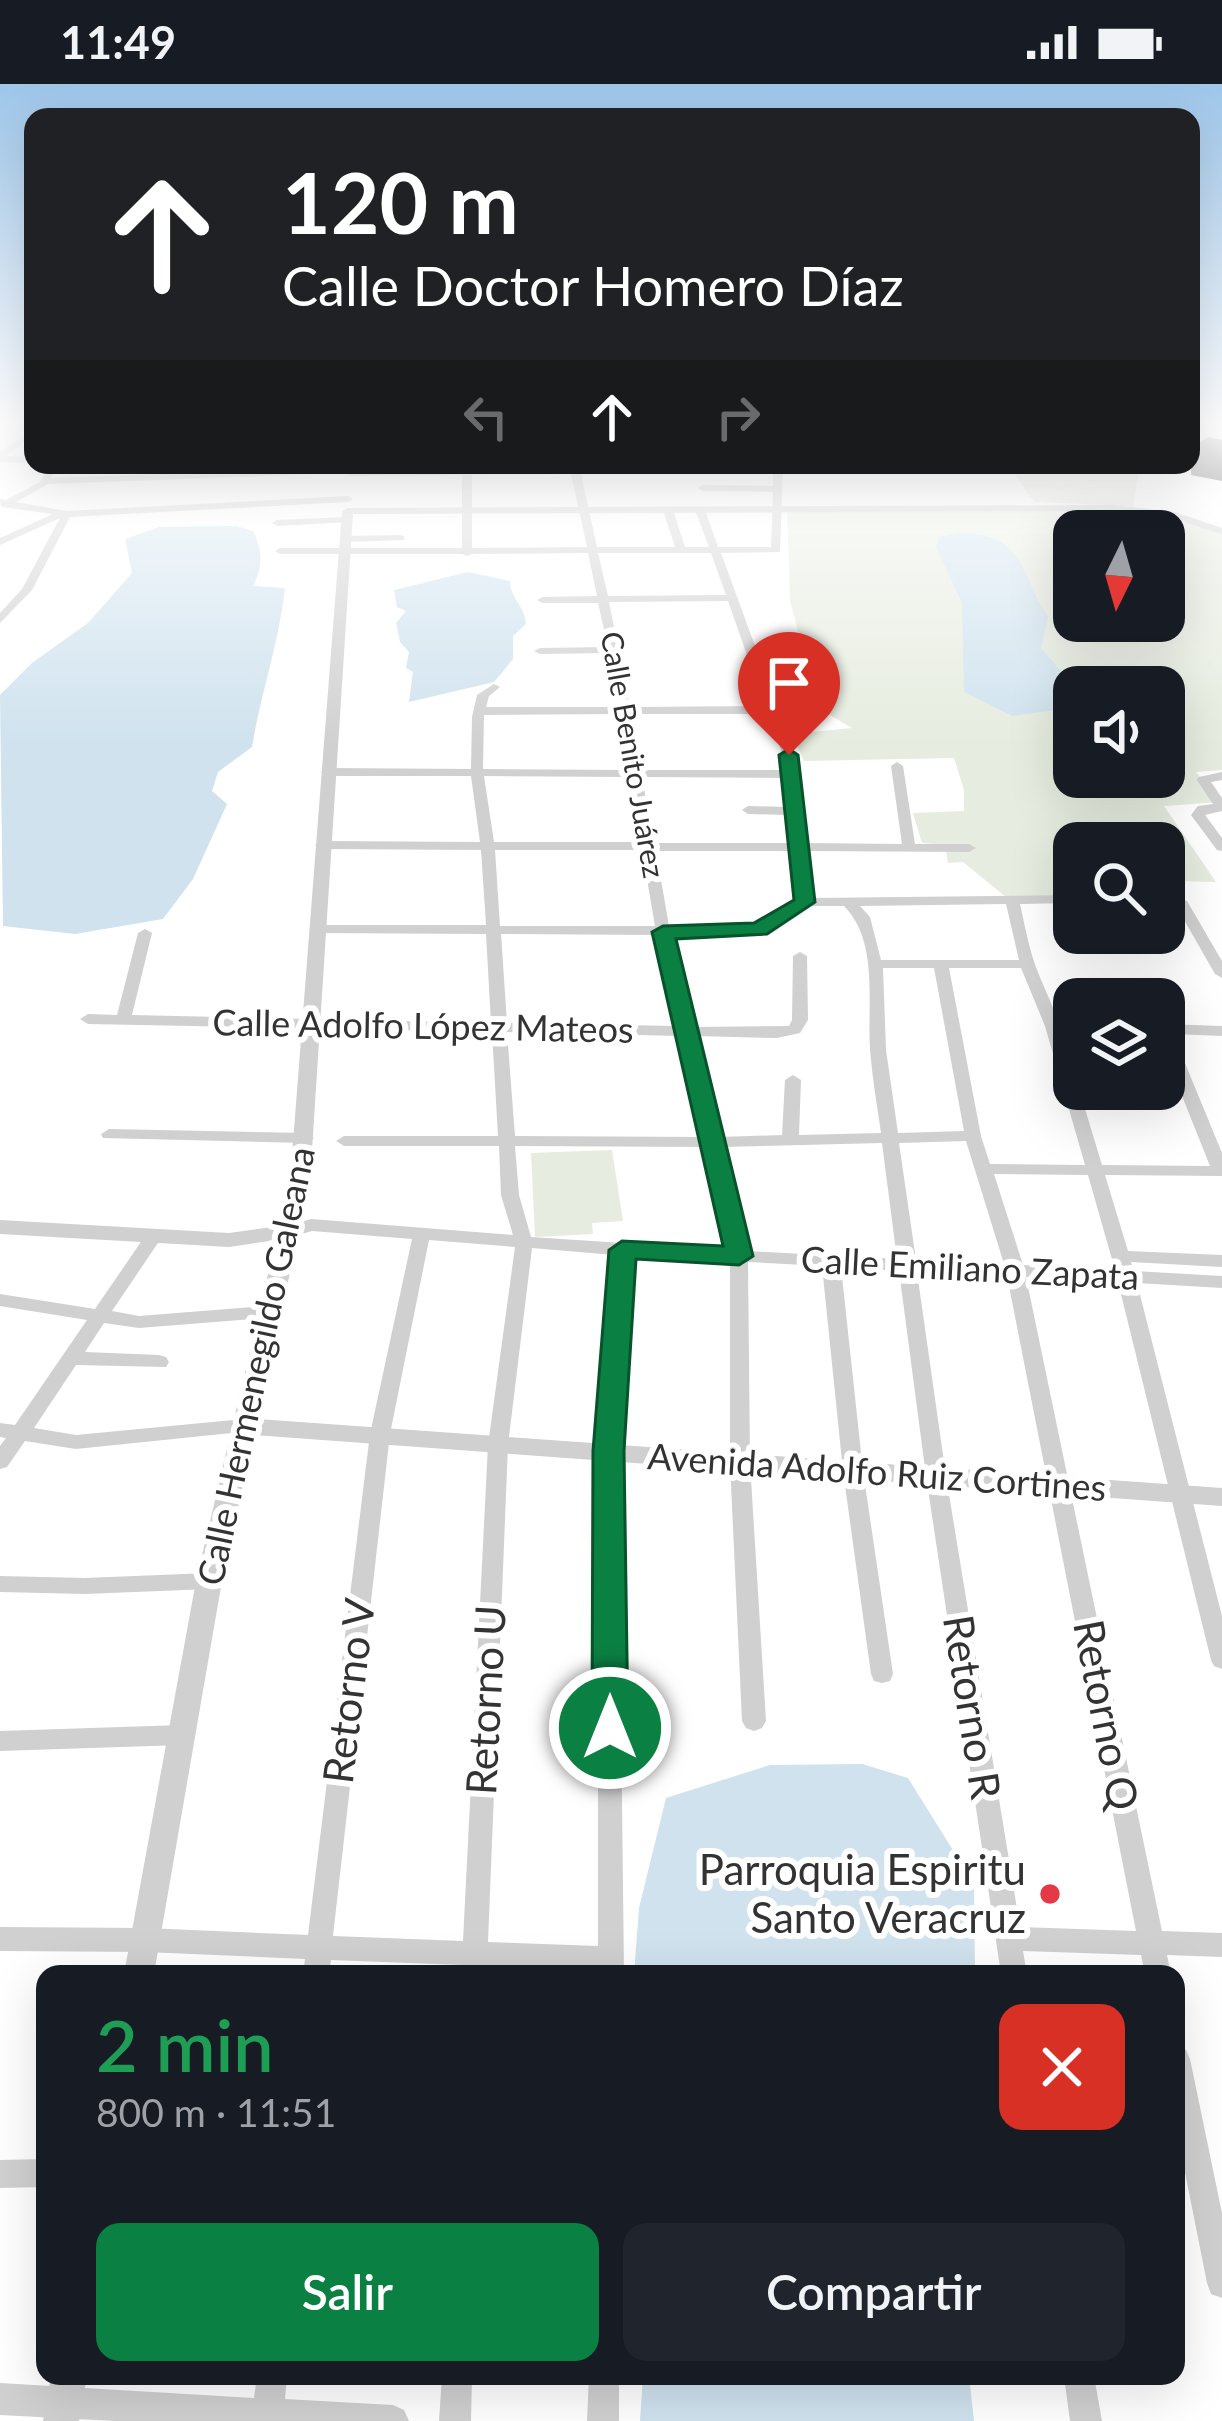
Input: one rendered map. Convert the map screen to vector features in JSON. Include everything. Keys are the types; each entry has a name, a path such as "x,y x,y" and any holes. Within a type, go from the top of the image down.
{"street":[{"path":"0,620 21,599 56,530"},
{"path":"280,551 332,530"},
{"name":"Calle Hermenegildo Galeana","path":"141,1965 209,1581 305,1138 347,530"},
{"path":"365,530 434,553 776,550 777,530"},
{"path":"370,530 401,538"},
{"path":"467,553 468,530"},
{"name":"Calle Benito Juárez","path":"588,530 614,650 663,932 739,1256 740,1463 754,1721"},
{"path":"674,530 681,551"},
{"path":"708,530 789,755 805,902"},
{"path":"428,572 434,553"},
{"path":"542,600 734,598"},
{"path":"540,651 614,650"},
{"path":"494,687 483,695 477,775 488,848 510,1196 524,1243"},
{"path":"482,711 771,710"},
{"path":"897,766 909,848"},
{"path":"327,772 791,774"},
{"path":"1221,845 1198,811 1222,807 1204,778 1222,776"},
{"path":"748,810 796,811"},
{"path":"322,845 969,848"},
{"path":"316,929 759,929 805,902 1053,900"},
{"path":"1012,901 1027,964 1052,1026 1126,1276 1222,1660"},
{"name":"Retorno R","path":"848,902 868,929 874,964 878,1050 1012,1965"},
{"path":"1185,919 1222,974"},
{"path":"123,1020 145,933"},
{"name":"Calle Adolfo López Mateos","path":"88,1018 501,1029 795,1030 800,1020 800,956"},
{"path":"874,964 1027,964"},
{"name":"Retorno Q","path":"941,965 982,1169 1015,1270 1156,1965"},
{"path":"1185,1031 1222,1030"},
{"path":"790,1138 793,1080"},
{"path":"982,1169 1222,1171 1185,1082"},
{"path":"109,1134 305,1138"},
{"path":"344,1141 507,1144 974,1136"},
{"name":"Calle Emiliano Zapata","path":"287,1232 311,1226 622,1250 1222,1282"},
{"path":"0,1227 229,1240 287,1232"},
{"path":"0,1462 10,1432 70,1358 153,1237"},
{"name":"Retorno V","path":"318,1961 380,1434 421,1237"},
{"name":"Retorno U","path":"474,1965 499,1444 524,1243"},
{"path":"611,1965 608,1451 622,1250"},
{"path":"1118,1256 1222,1261"},
{"path":"831,1262 853,1471 882,1674"},
{"path":"0,1300 97,1319 169,1323 267,1312"},
{"path":"70,1358 159,1362"},
{"path":"10,1432 76,1442 123,1441 244,1426"},
{"name":"Avenida Adolfo Ruiz Cortines","path":"244,1426 1222,1497"},
{"path":"0,1584 209,1581"},
{"path":"0,1741 182,1736"},
{"path":"0,1939 145,1940 318,1961 474,1965"},
{"path":"1008,1939 1222,1945"},
{"path":"1185,2104 1222,2283"},
{"path":"0,2174 36,2173"},
{"path":"267,2418 271,2385"},
{"path":"455,2421 457,2385"},
{"path":"603,2421 604,2385"},
{"path":"1080,2385 1086,2421"},
{"path":"0,2399 65,2399 267,2418 393,2421"}],"shaded area":[{"path":"788,530 1053,530 1053,642 1185,642 1185,530 1222,536 1222,770 1196,772 1221,802 1164,806 1175,822 1053,822 1053,896 1006,897 963,862 948,863 945,845 922,843 913,813 964,811 964,790 954,758 804,761 792,734 852,728 818,708 790,600"},
{"path":"1185,837 1216,882 1185,881"},
{"path":"612,1150 623,1221 592,1223 593,1234 535,1237 531,1153"}],"water":[{"path":"150,530 253,531 260,566 253,586 285,588 252,747 218,772 212,791 227,804 193,879 163,919 75,934 3,926 0,695 32,663 88,623 132,573 125,539"},
{"path":"982,535 998,540 1018,558 1048,617 1041,648 1056,666 1053,710 1012,716 964,692 962,603 936,547 939,537"},
{"path":"468,572 510,581 526,624 513,636 513,659 494,682 409,702 413,672 406,668 409,652 400,642 396,623 406,611 397,607 394,590"},
{"path":"862,1764 908,1778 974,1884 975,1965 635,1965 639,1908 666,1798 770,1765"},
{"path":"642,2385 970,2385 974,2421 640,2421"}],"place":[{"name":"Parroquia Espiritu Santo Veracruz","path":"1050,1894"}],"route":[{"path":"610,1728 608,1451 622,1250 739,1256 663,932 759,929 805,902 789,755"}]}
